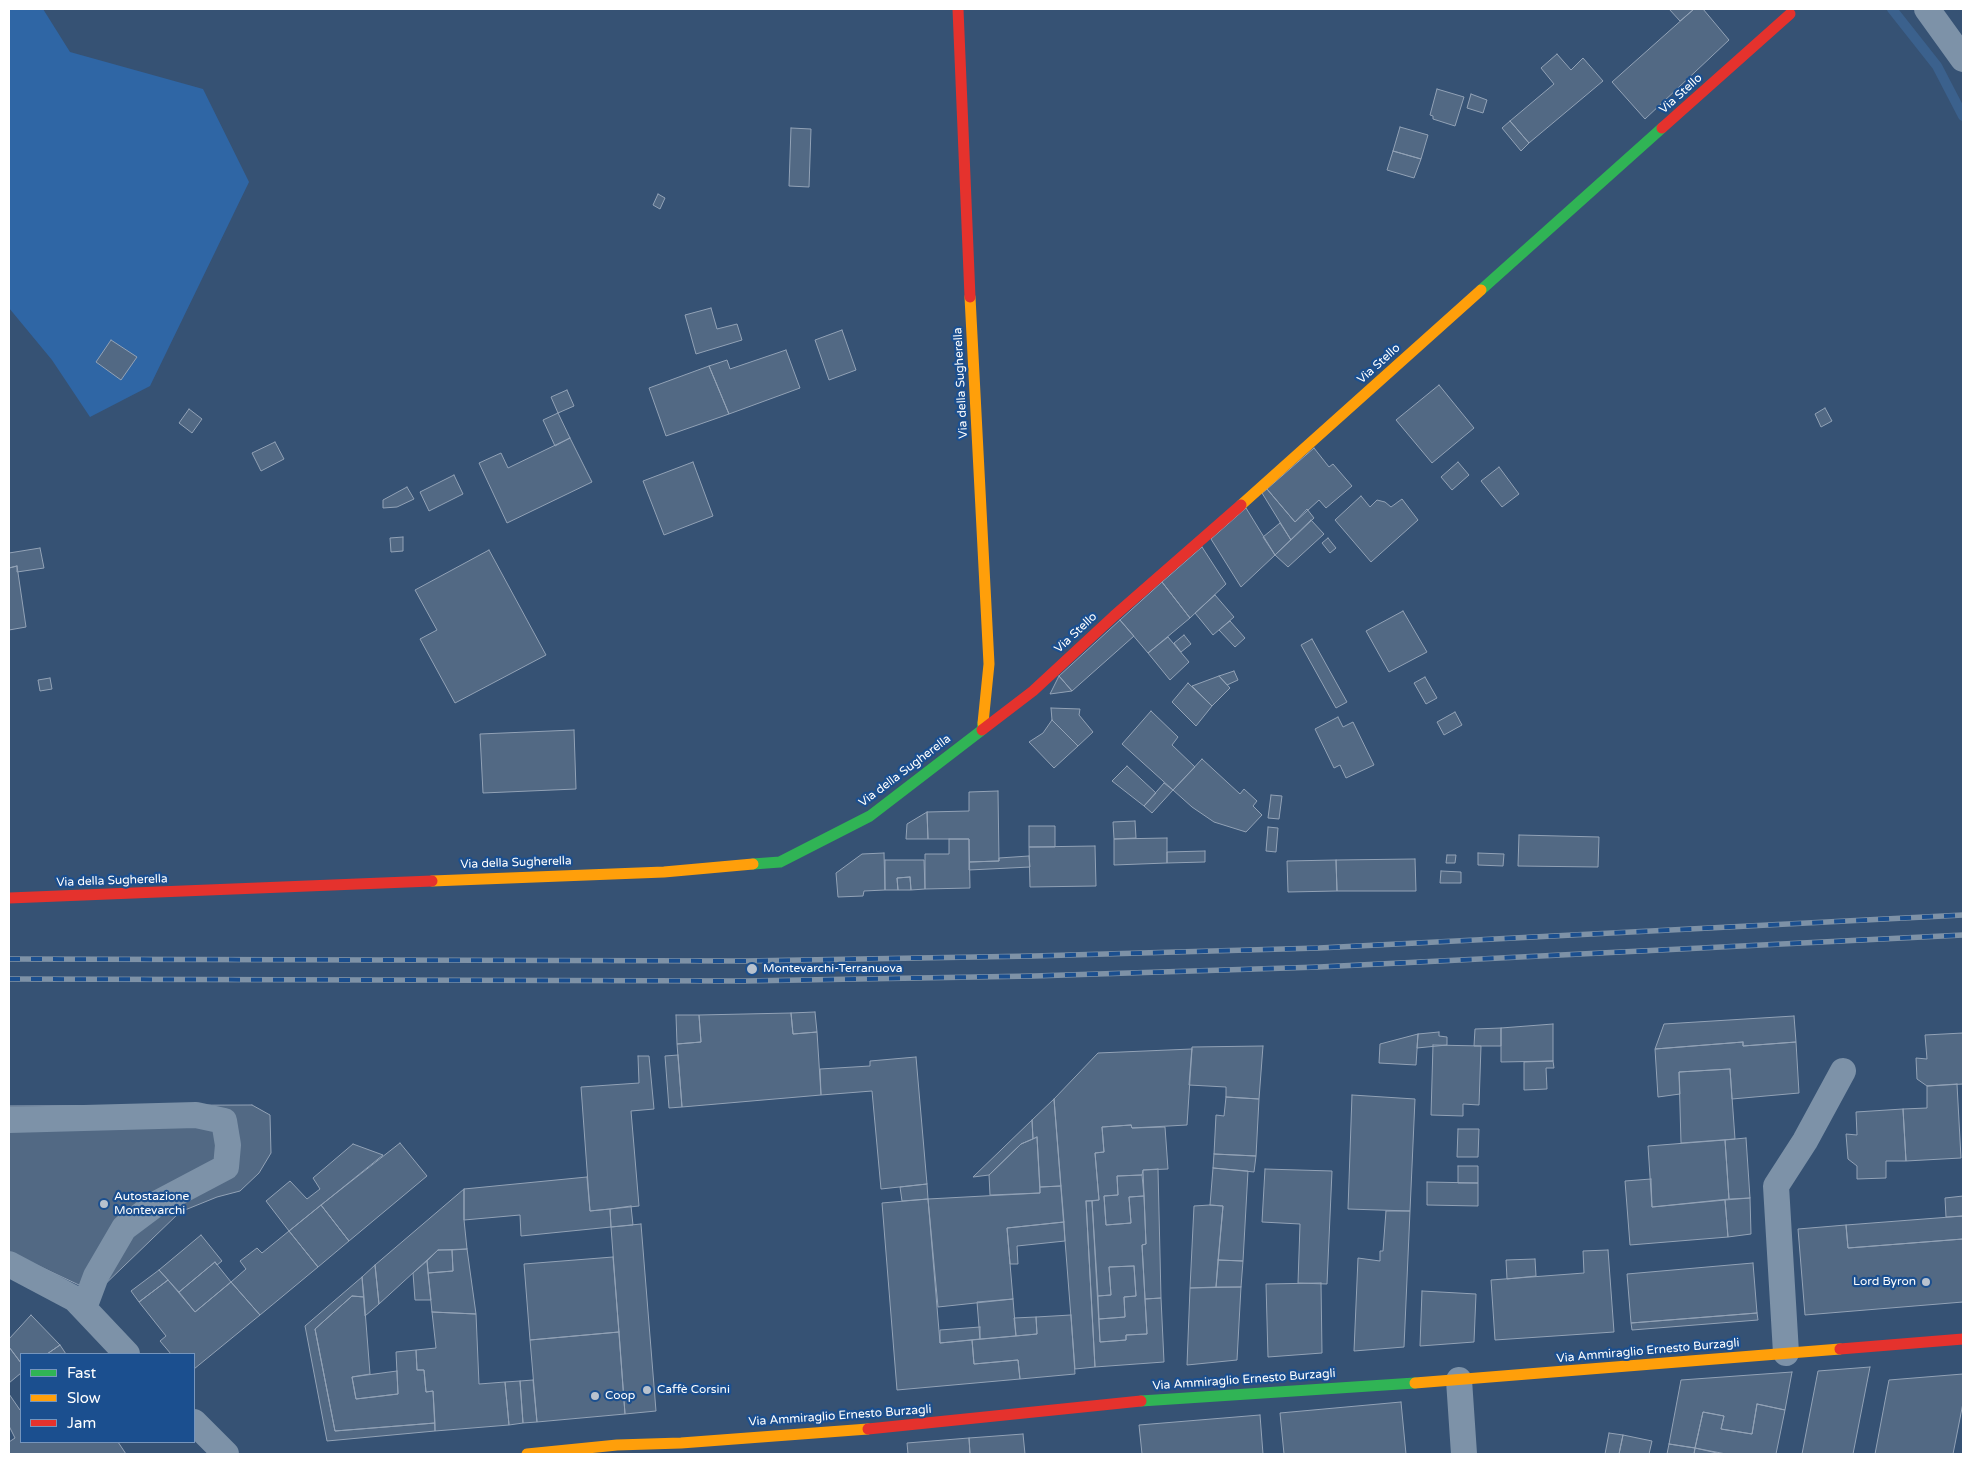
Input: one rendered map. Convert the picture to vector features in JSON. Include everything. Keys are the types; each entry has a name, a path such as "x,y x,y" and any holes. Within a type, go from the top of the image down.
{"street":[{"name":"Via della Sugherella","path":"9,898 377,884 500,877 664,872 780,862 870,816 982,730 989,664 965,200 958,9"},
{"path":"1932,11 1963,59"},
{"name":"Via Stello","path":"982,730 1033,691 1114,616 1250,497 1790,14"},
{"path":"1786,1353 1776,1186 1805,1141 1843,1071"},
{"path":"9,1120 196,1115 224,1121 228,1145 226,1167 156,1204 124,1228 96,1276 84,1308"},
{"path":"9,1264 75,1299 126,1353"},
{"name":"Via Ammiraglio Ernesto Burzagli","path":"527,1454 618,1445 681,1443 897,1427 1158,1400 1459,1380 1963,1339"},
{"path":"1459,1380 1464,1454"},
{"path":"195,1423 226,1454"}],"shaded area":[{"path":"9,9 43,9 70,52 203,89 249,182 150,386 90,417 52,360 9,308"}],"building":[{"path":"1669,9 1694,9 1680,21"},
{"path":"1694,9 1703,9 1729,40 1645,119 1612,82"},
{"path":"1557,54 1571,70 1583,58 1603,81 1529,143 1510,121 1554,84 1541,68"},
{"path":"1437,89 1464,97 1455,126 1433,119 1433,116 1430,115"},
{"path":"1471,94 1487,100 1483,113 1467,108"},
{"path":"1510,121 1529,143 1521,151 1502,128"},
{"path":"1400,127 1428,135 1421,159 1393,151"},
{"path":"791,128 811,129 809,187 789,186"},
{"path":"1393,151 1421,159 1414,178 1387,170"},
{"path":"658,194 665,198 660,209 653,205"},
{"path":"711,308 717,329 737,324 742,340 696,354 685,315"},
{"path":"842,330 856,370 829,380 815,340"},
{"path":"111,340 137,357 121,380 96,362"},
{"path":"786,350 800,388 729,414 709,366 727,360 730,369"},
{"path":"709,366 729,414 666,436 649,388"},
{"path":"1439,385 1474,428 1432,463 1396,420"},
{"path":"567,390 574,406 558,413 551,397"},
{"path":"1825,408 1832,421 1821,427 1815,414"},
{"path":"189,409 202,419 192,433 179,423"},
{"path":"558,413 570,438 555,446 543,420"},
{"path":"570,438 592,482 507,523 479,463 501,453 508,468"},
{"path":"275,442 284,459 261,471 252,453"},
{"path":"1314,448 1329,467 1333,464 1352,486 1326,508 1319,500 1295,522 1267,489"},
{"path":"693,462 713,516 664,535 643,481"},
{"path":"1458,462 1469,475 1452,490 1441,477"},
{"path":"1499,467 1519,494 1502,507 1481,481"},
{"path":"454,475 463,494 429,511 420,492"},
{"path":"407,487 414,499 397,507 383,508 383,500"},
{"path":"1267,489 1295,522 1307,509 1314,518 1291,540 1262,493"},
{"path":"1361,496 1370,507 1377,500 1385,502 1391,507 1402,499 1418,520 1371,562 1335,520"},
{"path":"1246,508 1275,555 1241,587 1211,539"},
{"path":"1311,520 1324,534 1288,567 1275,555"},
{"path":"1280,523 1291,540 1275,555 1263,537"},
{"path":"403,537 403,551 391,552 390,538"},
{"path":"1328,538 1336,548 1330,553 1322,543"},
{"path":"1202,547 1226,584 1190,618 1162,582"},
{"path":"40,548 44,568 17,572 17,566 9,568 9,553"},
{"path":"489,550 546,655 455,703 420,639 437,630 415,590"},
{"path":"17,566 26,627 9,630 9,568"},
{"path":"1162,582 1190,618 1148,653 1120,620"},
{"path":"1215,595 1234,617 1213,635 1195,613"},
{"path":"1403,611 1427,652 1389,672 1366,631"},
{"path":"1120,620 1134,636 1072,691 1059,676"},
{"path":"1230,621 1245,638 1235,647 1219,630"},
{"path":"1184,635 1191,644 1181,652 1174,643"},
{"path":"1168,637 1189,662 1170,680 1148,653"},
{"path":"1312,639 1347,702 1336,708 1301,645"},
{"path":"1234,671 1238,680 1227,685 1219,676"},
{"path":"1059,676 1072,691 1050,694"},
{"path":"1219,676 1230,688 1212,706 1192,686"},
{"path":"1425,677 1437,698 1426,704 1414,683"},
{"path":"50,678 52,689 40,691 38,680"},
{"path":"1188,683 1212,706 1196,726 1172,702"},
{"path":"1051,708 1080,709 1079,715 1093,732 1078,746 1052,720"},
{"path":"1151,711 1178,737 1172,745 1195,767 1173,790 1122,744"},
{"path":"1455,712 1462,725 1444,735 1437,722"},
{"path":"1338,717 1343,727 1353,722 1374,765 1346,778 1340,765 1334,768 1315,729"},
{"path":"1052,720 1078,746 1054,768 1029,742 1043,733"},
{"path":"574,730 576,789 483,793 480,734"},
{"path":"1202,759 1240,794 1244,789 1257,801 1253,806 1262,815 1246,832 1214,822 1192,807 1173,790"},
{"path":"1127,766 1156,793 1144,806 1112,781"},
{"path":"1164,783 1173,790 1152,813 1144,806"},
{"path":"998,791 999,861 969,862 969,839 928,839 927,812 969,811 969,792"},
{"path":"1271,795 1282,796 1279,819 1268,818"},
{"path":"927,812 928,839 906,839 907,824"},
{"path":"1135,821 1136,838 1114,839 1113,822"},
{"path":"1029,826 1055,826 1055,847 1029,847"},
{"path":"1268,827 1278,828 1276,852 1266,851"},
{"path":"1519,835 1599,837 1598,867 1518,866"},
{"path":"1167,838 1167,863 1114,865 1114,839"},
{"path":"949,839 969,839 970,888 925,889 925,854 949,854"},
{"path":"1095,846 1096,886 1030,887 1029,847"},
{"path":"1205,851 1205,862 1167,863 1167,852"},
{"path":"884,853 885,890 864,891 863,896 838,897 836,873 862,854"},
{"path":"1478,853 1504,854 1503,866 1478,865"},
{"path":"1447,855 1456,855 1455,863 1446,863"},
{"path":"1029,856 1030,867 969,870 969,862 999,861 999,858"},
{"path":"1415,859 1416,891 1337,891 1336,860"},
{"path":"885,860 924,860 925,889 911,890 910,877 897,878 898,890 885,890"},
{"path":"1336,860 1337,891 1288,892 1287,861"},
{"path":"1441,871 1461,872 1461,883 1440,883"},
{"path":"910,877 911,890 898,890 897,878"},
{"path":"815,1012 817,1032 793,1034 791,1013"},
{"name":"Montevarchi-Terranuova","path":"791,1013 793,1034 817,1032 821,1095 682,1107 677,1044 701,1042 699,1015"},
{"path":"676,1015 699,1015 701,1042 677,1044"},
{"path":"1794,1016 1796,1042 1743,1046 1743,1042 1655,1049 1664,1024"},
{"path":"1553,1024 1553,1061 1501,1062 1501,1028"},
{"path":"1501,1028 1501,1046 1474,1046 1475,1029"},
{"path":"1439,1032 1439,1036 1447,1037 1447,1045 1417,1048 1418,1034"},
{"path":"1963,1033 1963,1084 1927,1086 1917,1079 1916,1058 1927,1059 1925,1035"},
{"path":"1418,1034 1416,1065 1379,1063 1380,1044"},
{"path":"1743,1042 1743,1046 1796,1042 1799,1093 1732,1099 1730,1069 1679,1072 1680,1094 1658,1097 1655,1049"},
{"path":"1433,1045 1481,1046 1479,1105 1463,1104 1463,1116 1431,1115"},
{"path":"1263,1046 1259,1099 1226,1097 1226,1087 1189,1085 1192,1047"},
{"path":"1192,1049 1187,1125 1132,1128 1131,1125 1102,1127 1104,1152 1095,1153 1099,1200 1086,1201 1095,1367 1075,1369 1054,1099 1098,1053"},
{"path":"678,1055 682,1107 669,1108 665,1056"},
{"path":"638,1056 649,1056 654,1109 631,1111 639,1206 590,1211 581,1087 639,1083"},
{"path":"916,1057 927,1184 881,1189 872,1091 821,1095 820,1069 870,1066 870,1061"},
{"path":"1553,1061 1554,1068 1546,1068 1547,1089 1524,1090 1524,1062"},
{"path":"1730,1069 1735,1139 1681,1143 1679,1072"},
{"path":"1957,1084 1961,1158 1906,1161 1903,1109 1927,1108 1927,1086"},
{"path":"1352,1095 1415,1099 1410,1211 1348,1209"},
{"path":"1226,1097 1259,1099 1256,1156 1214,1154 1216,1115 1224,1116"},
{"path":"1054,1099 1061,1186 1040,1187 1037,1137 1033,1139 1032,1120"},
{"name":"Autostazione Montevarchi","path":"252,1105 270,1115 271,1153 259,1173 240,1191 217,1197 180,1212 96,1293 9,1252 9,1106"},
{"path":"1903,1109 1906,1161 1886,1161 1886,1178 1857,1179 1857,1166 1848,1159 1846,1134 1857,1135 1856,1112"},
{"path":"1032,1120 1033,1139 1021,1144 989,1175 973,1177"},
{"path":"1131,1125 1132,1128 1165,1127 1168,1169 1143,1170 1142,1175 1117,1176 1118,1195 1104,1196 1106,1225 1131,1223 1129,1197 1144,1196 1146,1244 1142,1245 1147,1334 1126,1335 1126,1340 1100,1342 1099,1319 1125,1317 1124,1297 1136,1296 1134,1266 1109,1267 1111,1295 1098,1296 1092,1201 1099,1200 1095,1153 1104,1152 1102,1127"},
{"path":"1458,1129 1479,1129 1478,1157 1457,1157"},
{"path":"1037,1137 1040,1193 990,1195 989,1175 1021,1144"},
{"path":"1746,1138 1750,1198 1729,1199 1725,1140"},
{"path":"1725,1140 1729,1199 1652,1207 1648,1146"},
{"path":"400,1143 427,1176 349,1241 321,1205"},
{"path":"353,1144 383,1155 289,1231 266,1201 290,1181 307,1199 320,1189 313,1178"},
{"path":"1214,1154 1256,1156 1254,1172 1213,1168"},
{"path":"1458,1166 1478,1166 1478,1183 1458,1183"},
{"path":"1213,1168 1248,1171 1243,1261 1218,1260 1223,1206 1210,1205"},
{"path":"1158,1169 1161,1298 1145,1299 1142,1245 1146,1244 1143,1170"},
{"path":"1265,1169 1332,1171 1327,1284 1298,1283 1300,1224 1262,1222"},
{"path":"1142,1175 1144,1196 1129,1197 1131,1223 1106,1225 1104,1196 1118,1195 1117,1176"},
{"path":"587,1177 590,1211 610,1209 611,1227 521,1236 520,1215 464,1220 464,1189"},
{"path":"1651,1179 1652,1207 1725,1200 1728,1237 1630,1245 1625,1181"},
{"path":"1427,1182 1478,1183 1478,1206 1427,1205"},
{"path":"927,1184 928,1199 902,1201 900,1187"},
{"path":"1061,1186 1064,1222 1007,1228 1013,1299 938,1307 928,1199 1040,1193 1040,1187"},
{"path":"464,1189 464,1220 467,1249 438,1250 379,1304 375,1265"},
{"path":"1963,1196 1963,1216 1946,1217 1945,1198"},
{"path":"1750,1198 1751,1234 1728,1237 1725,1200"},
{"path":"928,1199 940,1343 972,1340 974,1364 1018,1360 1020,1379 897,1390 882,1203"},
{"path":"1086,1201 1092,1201 1100,1342 1126,1340 1126,1335 1147,1334 1145,1299 1161,1298 1164,1362 1095,1367"},
{"path":"321,1205 349,1241 318,1267 289,1231"},
{"path":"631,1206 633,1225 611,1227 610,1209"},
{"path":"1194,1206 1223,1206 1216,1287 1190,1288"},
{"path":"1386,1211 1410,1211 1404,1347 1354,1351 1358,1258 1380,1261 1380,1251 1383,1251"},
{"path":"1963,1216 1963,1239 1848,1248 1846,1225"},
{"path":"1064,1222 1065,1241 1017,1246 1018,1264 1010,1264 1007,1228"},
{"path":"641,1224 656,1411 625,1414 611,1227"},
{"path":"1846,1225 1848,1248 1963,1239 1963,1302 1805,1315 1798,1229"},
{"path":"289,1231 318,1267 260,1315 231,1282 246,1269 240,1261 257,1248 262,1253"},
{"path":"201,1235 222,1261 217,1265 215,1262 179,1292 159,1270"},
{"path":"467,1249 476,1314 432,1312 428,1273 453,1271 452,1250"},
{"path":"438,1250 452,1250 453,1271 428,1273 427,1261"},
{"path":"1608,1250 1614,1332 1495,1340 1491,1280 1584,1273 1583,1251"},
{"path":"613,1257 619,1332 530,1340 524,1264"},
{"path":"1535,1259 1536,1276 1507,1279 1506,1260"},
{"path":"1218,1260 1243,1261 1241,1287 1216,1287"},
{"path":"427,1261 431,1300 415,1300 413,1273"},
{"path":"215,1262 231,1282 195,1312 179,1292"},
{"path":"1753,1263 1757,1313 1631,1323 1627,1274"},
{"path":"375,1265 379,1304 365,1316 362,1277"},
{"path":"1134,1266 1136,1296 1124,1297 1125,1317 1099,1319 1098,1296 1111,1295 1109,1267"},
{"path":"159,1270 168,1280 139,1302 131,1291"},
{"path":"362,1277 364,1297 352,1296 315,1329 335,1431 435,1423 435,1431 327,1441 305,1326"},
{"path":"168,1280 195,1312 231,1282 260,1315 195,1368 195,1353 170,1353 160,1341 166,1336 139,1302"},
{"path":"1321,1283 1322,1353 1268,1357 1266,1284"},
{"path":"1241,1287 1237,1360 1187,1365 1190,1288"},
{"path":"1422,1291 1476,1294 1474,1342 1420,1346"},
{"path":"352,1296 364,1297 370,1374 352,1377 356,1399 398,1394 396,1352 416,1350 417,1370 424,1370 426,1392 433,1391 435,1423 335,1431 315,1329"},
{"path":"1013,1299 1016,1336 980,1339 977,1302"},
{"path":"432,1312 476,1314 479,1384 505,1382 509,1425 435,1431 433,1391 426,1392 424,1370 417,1370 416,1350 436,1348"},
{"path":"1757,1313 1758,1320 1632,1330 1631,1323"},
{"path":"31,1315 60,1345 48,1353 20,1353 20,1362 9,1347 9,1339"},
{"path":"1071,1315 1075,1374 1020,1379 1018,1360 974,1364 972,1340 1037,1334 1036,1317"},
{"path":"1036,1317 1037,1334 1016,1336 1014,1318"},
{"path":"980,1327 980,1339 940,1343 940,1330"},
{"path":"619,1332 625,1414 537,1422 530,1340"},
{"path":"60,1345 65,1353 48,1353"},
{"path":"9,1347 20,1362 20,1374 9,1383"},
{"path":"1870,1367 1853,1454 1802,1454 1818,1371"},
{"path":"397,1371 398,1394 356,1399 352,1377"},
{"path":"1792,1372 1785,1410 1757,1404 1752,1434 1721,1429 1724,1416 1703,1412 1695,1448 1669,1444 1681,1380"},
{"path":"1963,1374 1963,1403 1953,1454 1875,1454 1889,1380"},
{"path":"533,1380 537,1422 523,1423 520,1381"},
{"path":"520,1381 523,1423 509,1425 505,1382"},
{"path":"9,1394 20,1410 20,1443 119,1443 126,1454 9,1454 9,1442 15,1438 9,1426"},
{"path":"1401,1402 1406,1454 1284,1454 1280,1413"},
{"path":"1757,1404 1785,1410 1776,1454 1726,1454 1695,1448 1703,1412 1724,1416 1721,1429 1752,1434"},
{"path":"1260,1415 1263,1454 1142,1454 1139,1425"},
{"path":"1609,1433 1623,1435 1619,1454 1605,1454"},
{"path":"1023,1434 1025,1454 970,1454 969,1438"},
{"path":"1623,1435 1652,1441 1649,1454 1619,1454"},
{"path":"969,1438 970,1454 908,1454 907,1443"},
{"path":"1669,1444 1695,1448 1694,1454 1667,1454"},
{"path":"1695,1448 1717,1453 1694,1454"}],"waterway":[{"path":"1892,9 1937,66 1963,116"}],"railway":[{"path":"9,959 744,961 1034,956 1319,948 1963,915"},
{"path":"9,979 744,981 1034,976 1319,967 1963,935"}],"traffic: fast":[{"path":"1481,290 1662,128"},
{"path":"753,864 780,862 870,816 982,730 983,723"},
{"path":"1141,1401 1415,1383"}],"traffic: slow":[{"path":"1241,505 1481,290"},
{"path":"970,297 989,664 983,723"},
{"path":"432,881 664,872 753,864"},
{"path":"1415,1383 1840,1349"},
{"path":"527,1454 617,1445 681,1443 868,1429"}],"traffic: jam":[{"path":"958,9 970,297"},
{"path":"1662,128 1790,14"},
{"path":"982,730 1033,691 1114,616 1241,505"},
{"path":"9,898 432,881"},
{"path":"1840,1349 1963,1339"},
{"path":"868,1429 1141,1401"}],"place":[{"name":"Montevarchi-Terranuova","path":"752,969"},
{"name":"Autostazione Montevarchi","path":"104,1204"},
{"name":"Lord Byron","path":"1926,1282"},
{"name":"Caffè Corsini","path":"647,1390"},
{"name":"Coop","path":"595,1396"}]}
